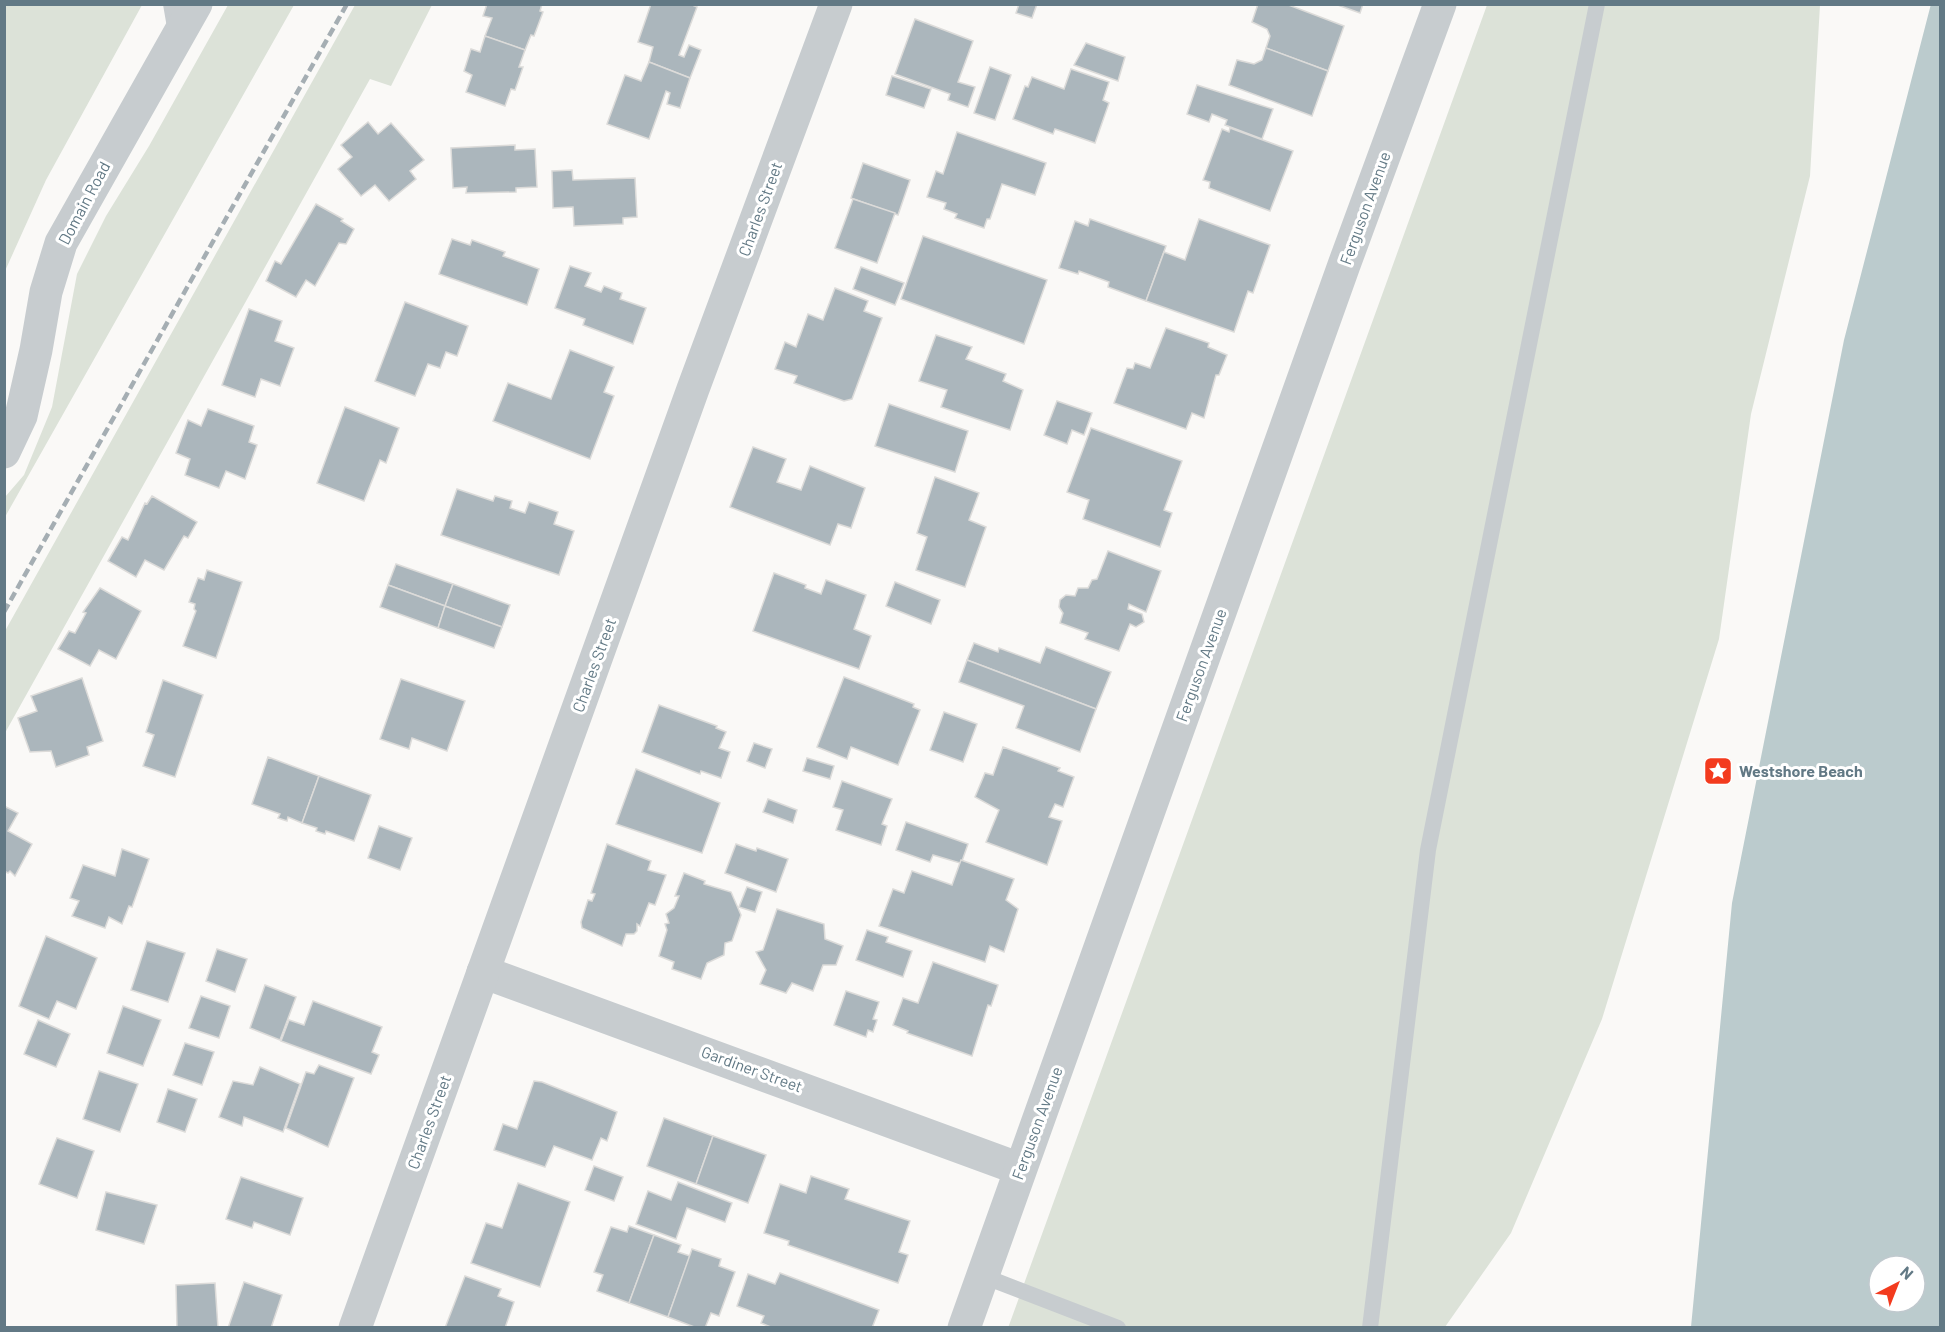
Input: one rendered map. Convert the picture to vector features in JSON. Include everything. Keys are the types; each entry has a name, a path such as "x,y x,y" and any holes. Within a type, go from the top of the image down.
{"street":[{"name":"Domain Road","path":"4,453 21,416 36,350 45,292 62,243 196,4"},
{"name":"Charles Street","path":"355,1328 693,388 836,4"},
{"name":"Ferguson Avenue","path":"964,1328 1336,287 1440,4"},
{"name":"Gardiner Street","path":"483,972 1020,1169"}],"lane":[{"path":"171,4 177,37"},
{"path":"1370,1328 1428,850 1597,4"},
{"path":"983,1276 1118,1328"}],"shaded area":[{"path":"5,4 142,5 46,180 5,271"},
{"path":"1931,4 1940,5 1940,1327 1691,1327 1732,903 1844,340"},
{"path":"228,5 294,5 5,517 5,497 24,475 52,407 77,274 106,216 149,146"},
{"path":"355,5 432,5 391,86 370,79 5,733 5,631"},
{"path":"1487,5 1820,5 1810,176 1751,414 1719,639 1602,1019 1511,1233 1445,1327 1008,1328"}],"building":[{"path":"487,4 542,4 540,11 543,12 534,36 531,35 525,50 485,36 492,18 483,16"},
{"path":"651,4 690,4 697,7 679,55 684,57 689,45 701,50 690,78 649,62 653,47 638,42"},
{"path":"1019,4 1037,4 1032,18 1016,13"},
{"path":"1258,4 1286,4 1344,26 1328,71 1266,48 1270,36 1267,29 1252,22"},
{"path":"1335,4 1363,4 1360,13"},
{"path":"915,19 973,41 958,82 975,87 968,107 948,100 950,94 895,74"},
{"path":"485,36 525,50 519,67 523,67 515,90 511,89 505,106 466,92 472,75 464,71 471,49 480,52"},
{"path":"1086,43 1125,57 1118,81 1074,65"},
{"path":"1266,48 1328,71 1312,116 1229,85 1237,60 1254,64 1262,60"},
{"path":"649,62 690,78 680,108 667,104 670,93 666,91 649,139 607,124 625,75 641,81"},
{"path":"990,67 1011,75 995,120 974,113"},
{"path":"1071,69 1109,82 1103,100 1109,103 1095,143 1055,129 1053,134 1013,119 1025,86 1028,87 1032,77 1064,89"},
{"path":"892,76 931,89 924,108 886,95"},
{"path":"1197,85 1273,109 1262,139 1225,125 1227,120 1212,114 1209,122 1187,114"},
{"path":"368,122 378,134 391,123 424,160 410,171 416,179 389,201 375,185 361,196 338,169 352,157 341,145"},
{"path":"1230,128 1293,151 1270,211 1209,188 1210,182 1203,180 1222,129 1229,132"},
{"path":"957,132 1046,163 1035,195 1002,184 990,219 987,219 984,228 955,218 957,214 944,209 946,203 927,197 936,171 943,174"},
{"path":"515,145 515,150 535,149 537,187 516,188 516,192 466,193 467,187 453,188 451,148"},
{"path":"863,163 910,180 898,215 851,198"},
{"path":"572,170 573,180 635,178 637,217 623,218 623,224 574,226 573,207 553,208 552,171"},
{"path":"853,199 895,213 877,263 835,248"},
{"path":"316,204 343,219 341,221 354,229 346,244 339,243 315,286 306,280 296,297 266,281 275,261 281,264"},
{"path":"1090,219 1166,246 1146,301 1108,287 1109,282 1079,271 1078,274 1059,268 1075,221 1088,226"},
{"path":"1199,219 1270,245 1253,293 1248,291 1234,332 1146,301 1164,252 1185,260"},
{"path":"923,236 1047,280 1024,344 901,299"},
{"path":"452,239 470,245 472,240 505,252 503,256 539,269 527,305 439,274"},
{"path":"570,266 591,273 585,286 601,292 604,286 622,293 620,299 646,308 633,344 583,325 585,319 555,308"},
{"path":"861,267 904,283 895,305 853,289"},
{"path":"835,288 868,301 864,311 882,318 852,399 844,401 794,383 797,376 775,369 785,342 796,347 808,314 823,320"},
{"path":"405,302 468,326 457,356 446,352 440,368 428,364 415,396 375,381"},
{"path":"249,309 282,321 275,341 294,348 280,386 261,379 255,397 222,385"},
{"path":"1166,328 1209,343 1208,347 1227,355 1219,375 1216,375 1204,418 1192,413 1186,429 1114,403 1127,368 1133,369 1135,363 1150,368"},
{"path":"936,335 972,347 966,359 1006,374 1003,381 1023,390 1010,430 941,407 947,390 919,381"},
{"path":"570,350 614,367 604,392 614,396 590,459 493,421 508,383 551,399"},
{"path":"1057,401 1092,413 1084,435 1072,430 1067,444 1044,435"},
{"path":"889,404 968,431 955,472 875,446"},
{"path":"345,407 399,428 386,463 380,460 364,501 317,483"},
{"path":"208,409 254,426 249,442 257,445 245,479 226,471 219,488 185,475 190,459 176,453 188,420 201,426"},
{"path":"1091,428 1182,461 1164,510 1172,513 1160,547 1083,519 1089,500 1067,492"},
{"path":"753,447 786,459 777,482 801,490 810,466 865,488 851,528 838,524 830,545 730,507"},
{"path":"935,477 979,493 969,520 986,527 965,587 916,570 927,537 917,533"},
{"path":"457,489 493,501 495,496 512,501 510,508 525,513 529,502 558,512 554,524 574,531 559,575 441,535"},
{"path":"152,496 197,522 188,538 184,536 164,570 145,560 136,577 108,561 122,537 128,540 145,503 147,504"},
{"path":"1108,551 1161,571 1146,612 1129,604 1128,609 1142,614 1144,622 1136,627 1130,624 1119,651 1085,639 1088,633 1060,623 1063,613 1059,607 1060,600 1066,595 1075,596 1078,588 1088,588 1092,580 1097,579"},
{"path":"396,564 453,584 445,606 388,585"},
{"path":"207,570 242,582 216,658 183,646 196,611 195,604 189,602 198,578 204,580"},
{"path":"774,573 806,585 805,588 821,594 826,580 866,595 854,629 871,636 859,669 753,631"},
{"path":"895,582 940,600 931,624 886,606"},
{"path":"453,584 510,605 502,627 445,606"},
{"path":"388,585 445,606 438,628 380,607"},
{"path":"100,588 141,611 116,659 99,650 90,666 58,649 69,631 75,633 86,613 83,612"},
{"path":"445,606 502,627 494,648 438,628"},
{"path":"974,643 998,652 999,648 1040,663 1046,647 1111,672 1096,709 967,660"},
{"path":"967,660 1096,709 1080,752 1016,728 1024,706 959,682"},
{"path":"844,677 914,704 913,707 920,710 898,765 851,747 847,759 817,747"},
{"path":"82,678 103,741 87,747 89,755 56,767 51,751 30,752 18,718 37,711 31,696"},
{"path":"401,679 465,701 447,751 412,738 409,749 380,739"},
{"path":"163,680 203,695 175,777 143,766 154,735 146,732"},
{"path":"659,705 717,726 716,728 726,732 719,748 730,752 721,778 701,771 700,774 642,752"},
{"path":"944,712 977,724 963,762 930,750"},
{"path":"754,743 772,749 765,768 747,761"},
{"path":"1003,747 1060,768 1058,771 1074,777 1063,807 1055,804 1049,817 1062,821 1047,865 986,842 999,810 975,797 985,773 993,775"},
{"path":"268,757 319,776 302,823 288,817 287,821 278,818 280,814 252,804"},
{"path":"807,758 834,766 830,779 803,771"},
{"path":"636,769 720,803 702,853 616,824"},
{"path":"319,776 371,795 354,841 326,831 325,834 316,831 317,828 302,823"},
{"path":"842,781 892,799 882,824 887,826 881,845 836,830 843,810 833,807"},
{"path":"768,799 797,810 793,823 763,812"},
{"path":"4,806 18,813 8,831 32,844 15,876 10,871 8,873 4,871"},
{"path":"906,822 968,844 962,861 960,863 933,855 930,862 896,850"},
{"path":"379,826 412,838 400,870 368,858"},
{"path":"607,844 651,861 648,870 666,875 655,905 649,903 640,926 637,924 637,931 634,934 626,934 622,946 582,928 581,922 588,900 592,901 595,894 591,893"},
{"path":"736,844 756,851 757,848 788,859 776,892 725,873"},
{"path":"122,849 149,859 132,907 129,906 122,924 109,917 105,928 72,916 79,901 70,898 83,865 115,876"},
{"path":"961,860 1014,879 1006,900 1018,909 1004,952 990,946 985,962 879,926 893,889 904,893 912,871 952,885"},
{"path":"684,873 705,881 704,884 731,892 741,915 732,941 725,943 724,955 707,963 701,979 672,969 674,962 659,956 667,930 665,924 669,923 666,914 674,908 679,896 675,896"},
{"path":"747,887 762,892 755,912 739,907"},
{"path":"777,909 824,924 825,939 843,946 836,965 823,965 813,991 792,983 786,993 760,984 766,970 756,952 763,950"},
{"path":"867,930 888,937 886,942 912,951 903,977 856,960"},
{"path":"46,936 97,958 76,1009 57,1001 49,1019 19,1006"},
{"path":"147,941 185,953 168,1002 131,990"},
{"path":"217,949 247,959 235,992 206,981"},
{"path":"933,962 998,985 991,1006 988,1005 972,1056 907,1033 908,1031 893,1025 903,998 918,1003"},
{"path":"265,985 296,997 280,1040 250,1028"},
{"path":"846,991 879,1002 873,1019 877,1020 873,1032 868,1030 866,1037 834,1025"},
{"path":"201,996 230,1006 219,1038 189,1028"},
{"path":"313,1001 382,1027 372,1052 379,1055 371,1074 281,1041 289,1020 304,1025"},
{"path":"123,1006 161,1020 143,1066 107,1053"},
{"path":"38,1020 70,1034 56,1067 24,1054"},
{"path":"185,1043 214,1052 202,1085 173,1075"},
{"path":"319,1065 354,1078 328,1147 286,1128 306,1072 314,1074"},
{"path":"260,1067 300,1084 283,1132 244,1117 242,1126 219,1117 233,1081 253,1085"},
{"path":"99,1071 138,1084 120,1132 83,1119"},
{"path":"534,1081 542,1082 617,1112 607,1141 601,1138 592,1160 554,1146 545,1167 494,1150 503,1124 517,1129"},
{"path":"168,1089 197,1099 185,1132 157,1122"},
{"path":"664,1118 713,1136 696,1184 647,1166"},
{"path":"713,1136 766,1155 748,1203 696,1184"},
{"path":"57,1138 94,1151 77,1198 39,1184"},
{"path":"594,1166 623,1177 614,1201 585,1190"},
{"path":"811,1176 849,1189 845,1199 910,1221 899,1252 908,1255 898,1283 788,1245 789,1241 764,1233 780,1184 806,1193"},
{"path":"241,1177 303,1198 290,1235 254,1222 252,1228 226,1219"},
{"path":"678,1182 732,1203 725,1222 687,1208 676,1239 636,1224 648,1191 671,1200"},
{"path":"518,1183 570,1202 540,1287 471,1263 486,1223 502,1228"},
{"path":"106,1192 157,1205 144,1244 96,1230"},
{"path":"629,1226 654,1235 629,1303 597,1291 603,1275 594,1272 611,1227 627,1232"},
{"path":"654,1235 681,1245 678,1252 690,1256 668,1317 629,1303"},
{"path":"692,1249 721,1259 719,1266 735,1272 719,1316 711,1313 705,1328 697,1328 668,1317"},
{"path":"780,1273 879,1310 872,1328 773,1328 761,1323 764,1316 737,1306 748,1274 775,1284"},
{"path":"465,1276 501,1289 498,1296 514,1302 505,1328 445,1328"},
{"path":"244,1282 282,1295 271,1328 228,1328"},
{"path":"215,1283 218,1328 177,1328 176,1285"}],"railway":[{"path":"4,612 347,4"}],"place":[{"name":"Westshore Beach","path":"1718,771"}]}
